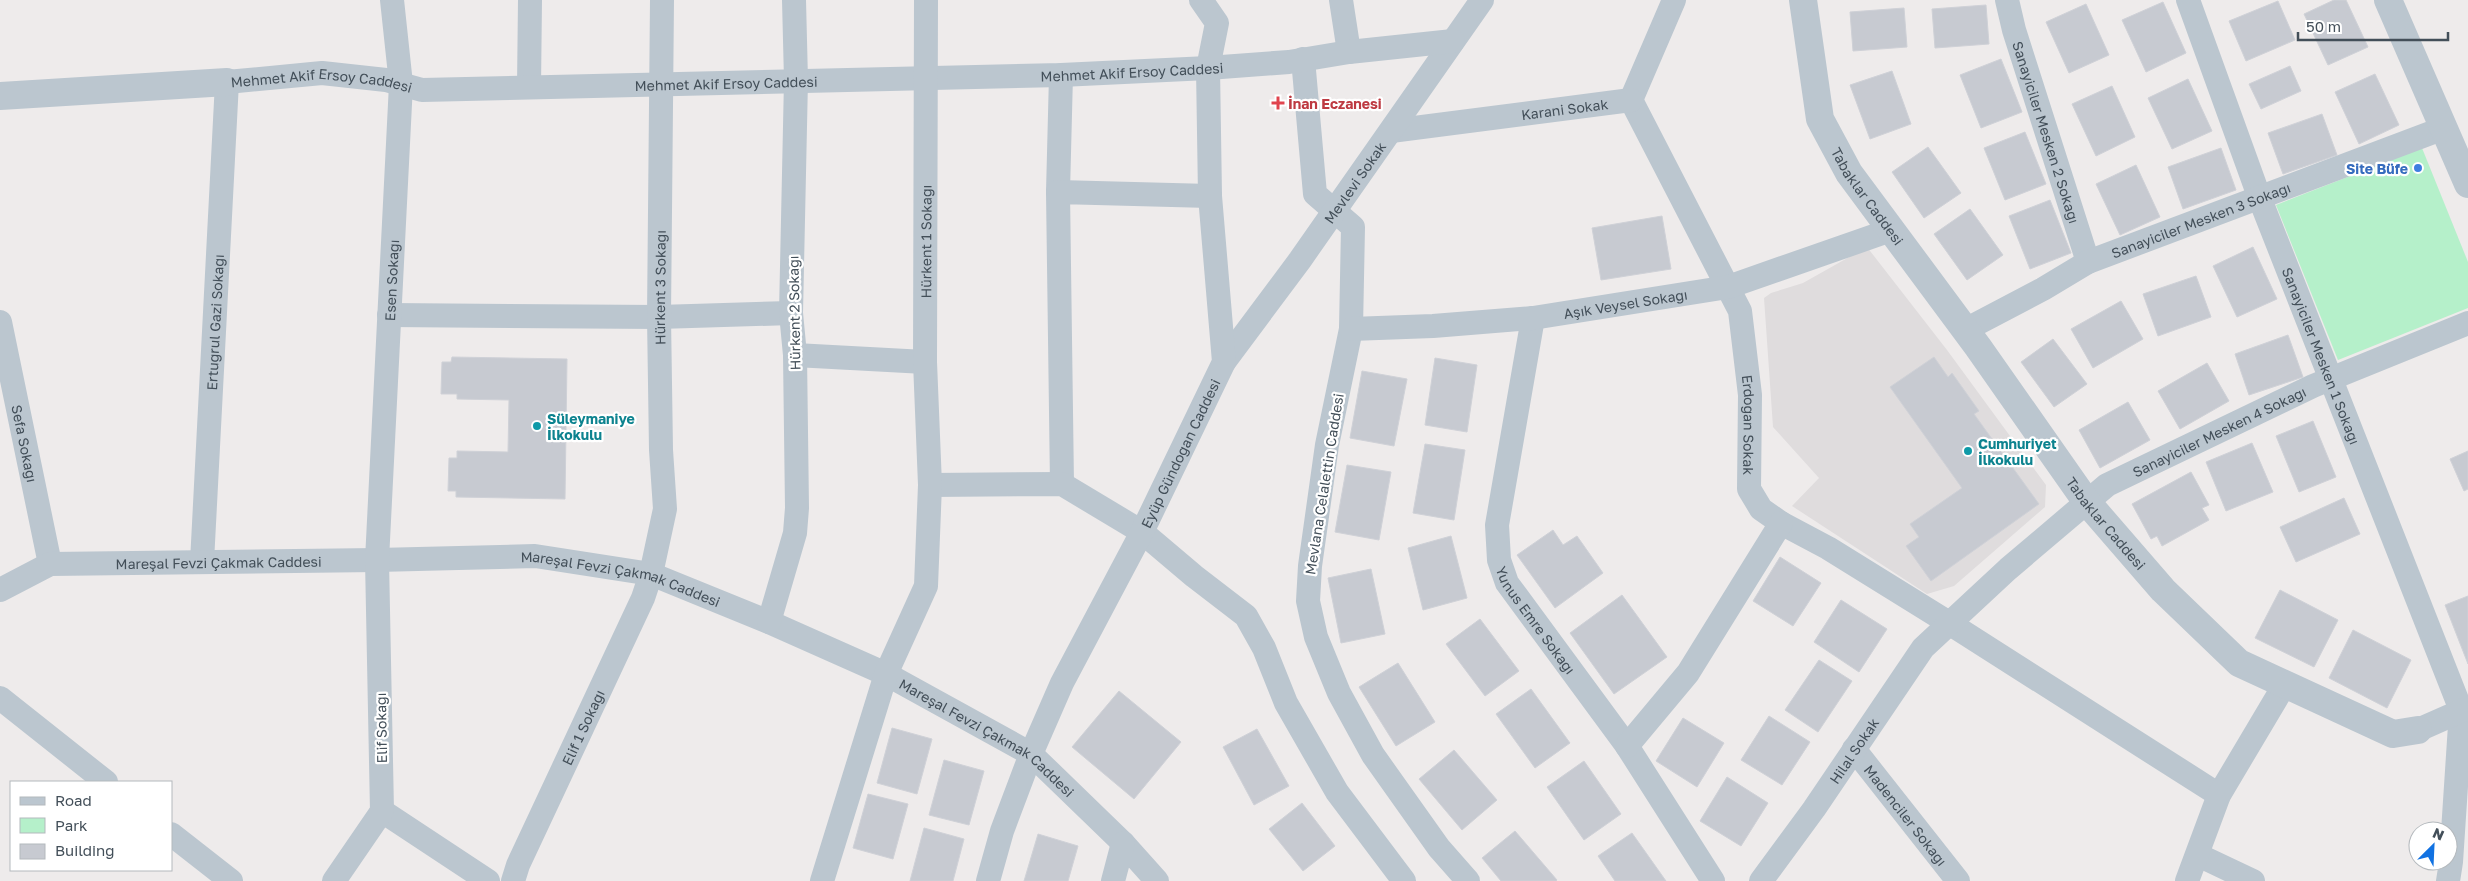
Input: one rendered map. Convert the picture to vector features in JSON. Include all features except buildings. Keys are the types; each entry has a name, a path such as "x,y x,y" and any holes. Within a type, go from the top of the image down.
{"street":[{"name":"Esen Sokağı","path":"377,560 401,84 392,0"},
{"path":"530,0 530,87"},
{"name":"Hürkent 3 Sokağı","path":"651,574 665,509 660,450 659,318 662,0"},
{"name":"Hürkent 2 Sokağı","path":"769,622 795,533 797,508 795,355 791,313 796,80 794,0"},
{"name":"Hürkent 1 Sokağı","path":"822,881 886,674 926,586 930,484 925,362 924,78 926,0"},
{"name":"Eyüp Gündoğan Caddesi","path":"988,881 1002,831 1031,754 1062,683 1142,532 1224,362 1210,196 1208,68 1217,23 1201,0"},
{"path":"1341,0 1349,52"},
{"name":"Mevlevi Sokak","path":"1224,362 1300,260 1482,0"},
{"path":"1630,100 1674,0"},
{"name":"Tabaklar Caddesi","path":"1803,0 1820,119 1849,173 1965,330 2086,501 2163,590 2239,662 2393,734 2418,730 2465,709"},
{"name":"Sanayiciler Mesken 2 Sokağı","path":"2007,0 2014,30 2088,262"},
{"name":"Sanayiciler Mesken 1 Sokağı","path":"2188,0 2260,199 2465,709"},
{"path":"2388,0 2468,184"},
{"name":"Mehmet Akif Ersoy Caddesi","path":"0,96 227,82 322,73 401,84 422,90 1061,75 1208,68 1453,42"},
{"name":"Mevlana Celalettin Caddesi","path":"1303,59 1315,194 1353,227 1351,329 1327,445 1310,566 1308,601 1316,637 1339,693 1373,755 1440,848 1468,881"},
{"path":"1061,75 1058,192 1062,484"},
{"name":"Ertuğrul Gazi Sokağı","path":"202,562 227,82"},
{"name":"Karani Sokak","path":"1391,131 1630,100"},
{"name":"Erdoğan Sokak","path":"1630,100 1740,311 1750,395 1749,489 1761,509 1782,523"},
{"name":"Sanayiciler Mesken 3 Sokağı","path":"1965,330 2044,290 2088,262 2260,199 2444,128"},
{"path":"1058,192 1210,196"},
{"name":"Aşık Veysel Sokağı","path":"1351,329 1433,326 1533,318 1728,287 1891,230"},
{"path":"388,315 659,318 791,313"},
{"name":"Yunus Emre Sokağı","path":"1533,318 1497,524 1499,560 1507,583 1627,746 1713,881"},
{"name":"Sefa Sokağı","path":"0,322 3,358 50,564"},
{"name":"Sanayiciler Mesken 4 Sokağı","path":"2086,501 2107,485 2332,378 2468,323"},
{"path":"795,355 925,362"},
{"path":"930,484 1062,484 1142,532 1194,576 1246,616 1264,648 1286,703 1337,792 1404,881"},
{"name":"Hilal Sokak","path":"1761,881 1814,810 1923,648 2086,501"},
{"path":"1627,746 1688,673 1782,523 1828,548 1949,623 2219,795"},
{"name":"Mareşal Fevzi Çakmak Caddesi","path":"0,590 50,564 535,556 651,574 769,622 886,674 1031,754 1123,843 1157,881"},
{"name":"Elif Sokağı","path":"377,560 382,811"},
{"name":"Elif 1 Sokağı","path":"513,881 518,865 643,598 651,574"},
{"path":"2187,881 2219,795 2285,684"},
{"path":"0,698 105,781"},
{"path":"2448,881 2465,709"},
{"name":"Madenciler Sokağı","path":"1854,749 1958,881"},
{"path":"334,881 382,811 488,881"},
{"path":"172,835 231,881"},
{"path":"1113,881 1123,843"},
{"path":"2198,855 2253,881"}],"shaded area":[{"path":"1867,247 1947,350 2046,485 2045,507 1954,586 1927,594 1792,506 1819,478 1773,427 1764,298 1771,293 1803,283"}],"green space":[{"path":"2422,148 2468,262 2468,308 2338,360 2276,205"}],"place":[{"name":"İnan Eczanesi","path":"1278,103"},
{"name":"Site Büfe","path":"2418,168"},
{"name":"Süleymaniye İlkokulu","path":"537,426"},
{"name":"Cumhuriyet İlkokulu","path":"1968,451"}]}
